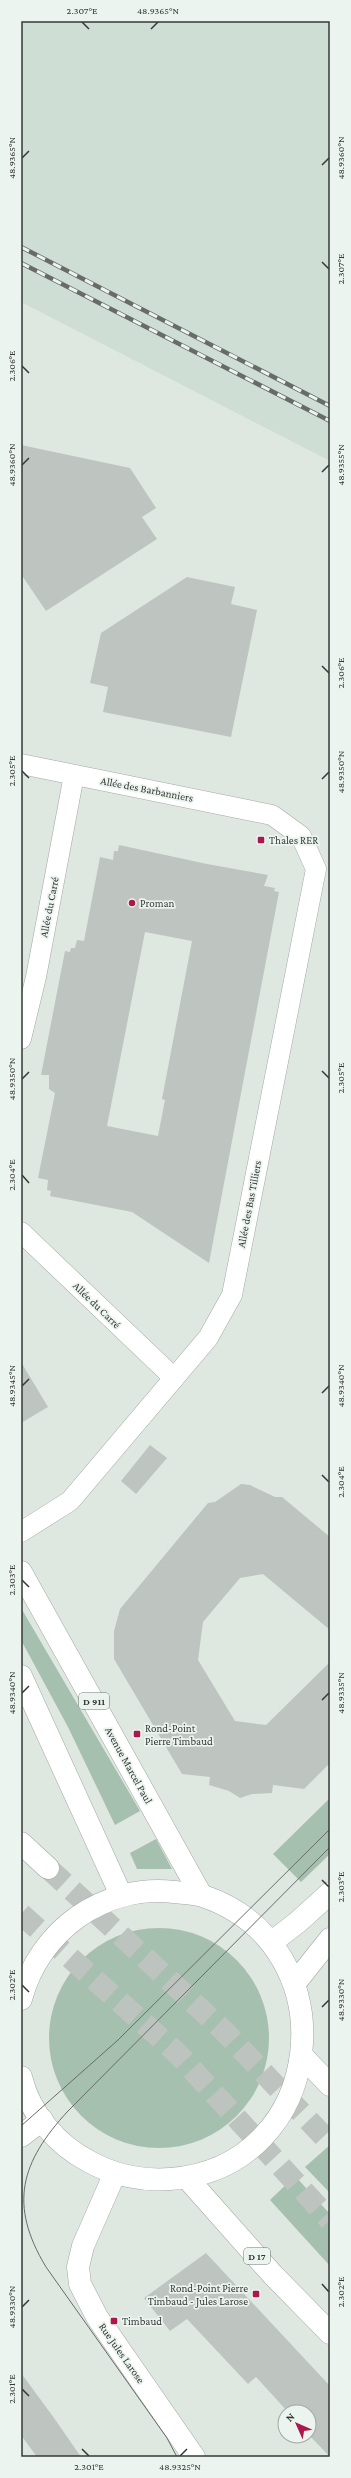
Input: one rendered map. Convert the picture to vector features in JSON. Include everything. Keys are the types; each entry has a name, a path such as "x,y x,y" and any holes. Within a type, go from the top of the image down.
{"main road":[{"name":"Avenue Marcel Paul","path":"21,1572 201,1896"},
{"path":"21,1676 121,1895"},
{"path":"21,1843 48,1868"},
{"path":"21,1999 24,1976 56,1934 81,1914 121,1895 162,1891 201,1896 223,1905 242,1916 272,1942 295,1983 301,2005 304,2027 302,2056 297,2081 284,2110 264,2135 240,2155 212,2170 186,2178 153,2180 116,2173 102,2169 81,2158 62,2143 42,2120 32,2105 21,2077"},
{"path":"272,1942 298,1922 330,1893"},
{"path":"295,1983 330,1939"},
{"path":"302,2056 330,2085"},
{"path":"21,2136 42,2120"},
{"name":"Rue Jules Larose","path":"116,2173 84,2246 78,2268 80,2284 97,2317 194,2457"},
{"name":"D 17","path":"186,2178 273,2275 330,2333"}],"street":[{"name":"Allée des Barbanniers","path":"21,764 272,815"},
{"name":"Allée du Carré","path":"21,1039 28,975 74,775"},
{"name":"Allée des Bas Tilliers","path":"21,1532 70,1501 208,1338 232,1295 316,869 301,836 272,815"},
{"name":"Allée du Carré","path":"21,1232 174,1378"}],"shaded area":[{"path":"21,21 330,21 330,461 21,302"}],"green space":[{"path":"21,1608 140,1811 115,1825 68,1727 21,1640"},
{"path":"330,1798 330,1854 301,1882 273,1854"},
{"path":"156,1839 172,1869 137,1869 130,1853"},
{"path":"148,1928 170,1928 191,1932 201,1936 220,1946 237,1960 251,1977 261,1996 267,2016 269,2038 267,2060 261,2080 251,2099 237,2116 220,2130 191,2144 170,2148 148,2148 127,2144 107,2135 89,2123 74,2108 62,2090 53,2070 49,2049 49,2027 53,2006 62,1986 74,1968 89,1953 107,1941 127,1932"},
{"path":"330,2145 330,2193 305,2167"},
{"path":"295,2176 330,2214 330,2266 270,2200"}],"building":[{"path":"21,445 130,468 156,508 142,517 157,539 46,611 21,574"},
{"path":"187,577 235,587 231,604 257,610 231,737 103,712 108,687 90,683 101,633"},
{"path":"119,845 207,864 268,875 264,886 275,888 274,891 279,892 209,1263 132,1212 50,1196 51,1191 47,1190 48,1180 38,1178 55,1093 49,1089 49,1075 41,1075 65,951 70,952 71,948 75,948 77,940 84,941 100,857 113,860 114,851 118,851","holes":["145,932 192,941 162,1099 165,1100 158,1136 107,1126"]},
{"path":"21,1362 48,1407 21,1423"},
{"path":"150,1445 167,1458 136,1494 121,1481"},
{"path":"241,1484 250,1485 275,1497 282,1497 330,1537 330,1630 263,1574 240,1578 203,1622 198,1660 235,1721 266,1725 330,1662 330,1763 304,1789 273,1785 272,1793 252,1794 240,1798 229,1791 209,1785 210,1777 182,1774 114,1659 114,1631 120,1609 208,1503 215,1502"},
{"path":"206,2253 330,2386 330,2457 317,2443 317,2404 281,2404 256,2377 248,2384 187,2319 170,2331 144,2298"},
{"path":"21,2373 81,2457 37,2457 21,2435"}],"tunnel":[{"path":"48,1868 223,2030 330,2143"},
{"path":"21,1914 177,2053 330,2220"}],"tram line":[{"path":"21,2126 118,2040 330,1829"},
{"path":"177,2457 167,2438 46,2267 34,2244 27,2223 24,2203 25,2184 30,2166 39,2148 68,2111 330,1847"}],"railway":[{"path":"21,247 330,406"},
{"path":"21,263 330,421"}],"place":[{"name":"Thales RER","path":"261,840"},
{"name":"Proman","path":"132,903"},
{"name":"Rond-Point Pierre Timbaud","path":"137,1734"},
{"name":"Rond-Point Pierre Timbaud - Jules Larose","path":"256,2294"},
{"name":"Timbaud","path":"114,2321"}]}
